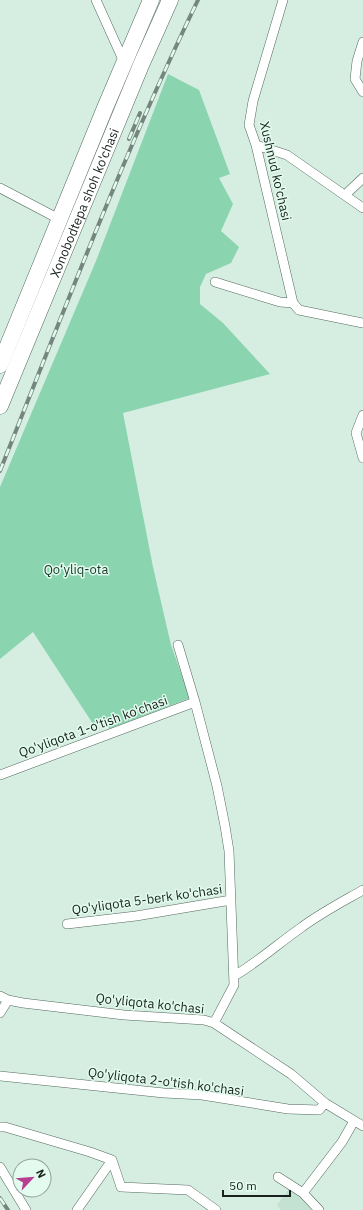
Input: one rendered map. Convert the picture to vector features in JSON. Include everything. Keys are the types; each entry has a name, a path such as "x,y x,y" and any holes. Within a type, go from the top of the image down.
{"highway":[{"name":"Xonobodtepa shoh ko'chasi","path":"0,365 124,62 151,0"},
{"name":"Xonobodtepa shoh ko'chasi","path":"0,406 141,65 170,0"},
{"path":"59,220 74,226"}],"street":[{"path":"96,0 124,62"},
{"name":"Xushnud ko'chasi","path":"283,0 253,101 249,125 256,145 292,304"},
{"path":"363,42 355,79 363,92"},
{"path":"256,145 287,155 363,208"},
{"path":"345,195 363,178"},
{"path":"0,188 59,220"},
{"path":"215,282 280,302 292,304 299,310 363,323"},
{"path":"363,415 356,433 363,458"},
{"path":"178,645 217,786 229,851 234,985 214,1023"},
{"name":"Qo'yliqota 1-o'tish ko'chasi","path":"0,775 195,702"},
{"path":"234,976 248,968 301,927 332,907 363,890"},
{"name":"Qo'yliqota 5-berk ko'chasi","path":"67,924 136,916 231,900"},
{"path":"0,1013 4,998"},
{"name":"Qo'yliqota ko'chasi","path":"4,998 23,1003 124,1015 204,1020 214,1023 292,1074 325,1103 363,1126"},
{"name":"Qo'yliqota 2-o'tish ko'chasi","path":"0,1076 164,1093 202,1095 288,1109 319,1110 325,1103"},
{"path":"303,1193 342,1142 354,1121"},
{"path":"0,1127 5,1127 90,1152 112,1160"},
{"path":"77,1210 112,1160"},
{"path":"112,1160 121,1187 188,1190 216,1210"},
{"path":"0,1167 26,1210"},
{"path":"278,1177 303,1193 319,1210"}],"shaded area":[{"path":"291,1186 313,1210 281,1210 277,1205"}],"green space":[{"name":"Qo‘yliq-ota","path":"168,74 199,90 230,174 219,178 233,204 221,231 239,247 231,263 206,274 200,287 200,304 223,323 270,374 123,413 153,567 171,645 190,698 109,729 105,719 93,724 33,632 0,659 0,487 96,261"}],"railway":[{"path":"0,471 119,175 198,0"},
{"path":"129,139 140,113"},
{"path":"0,1198 8,1210"}]}
